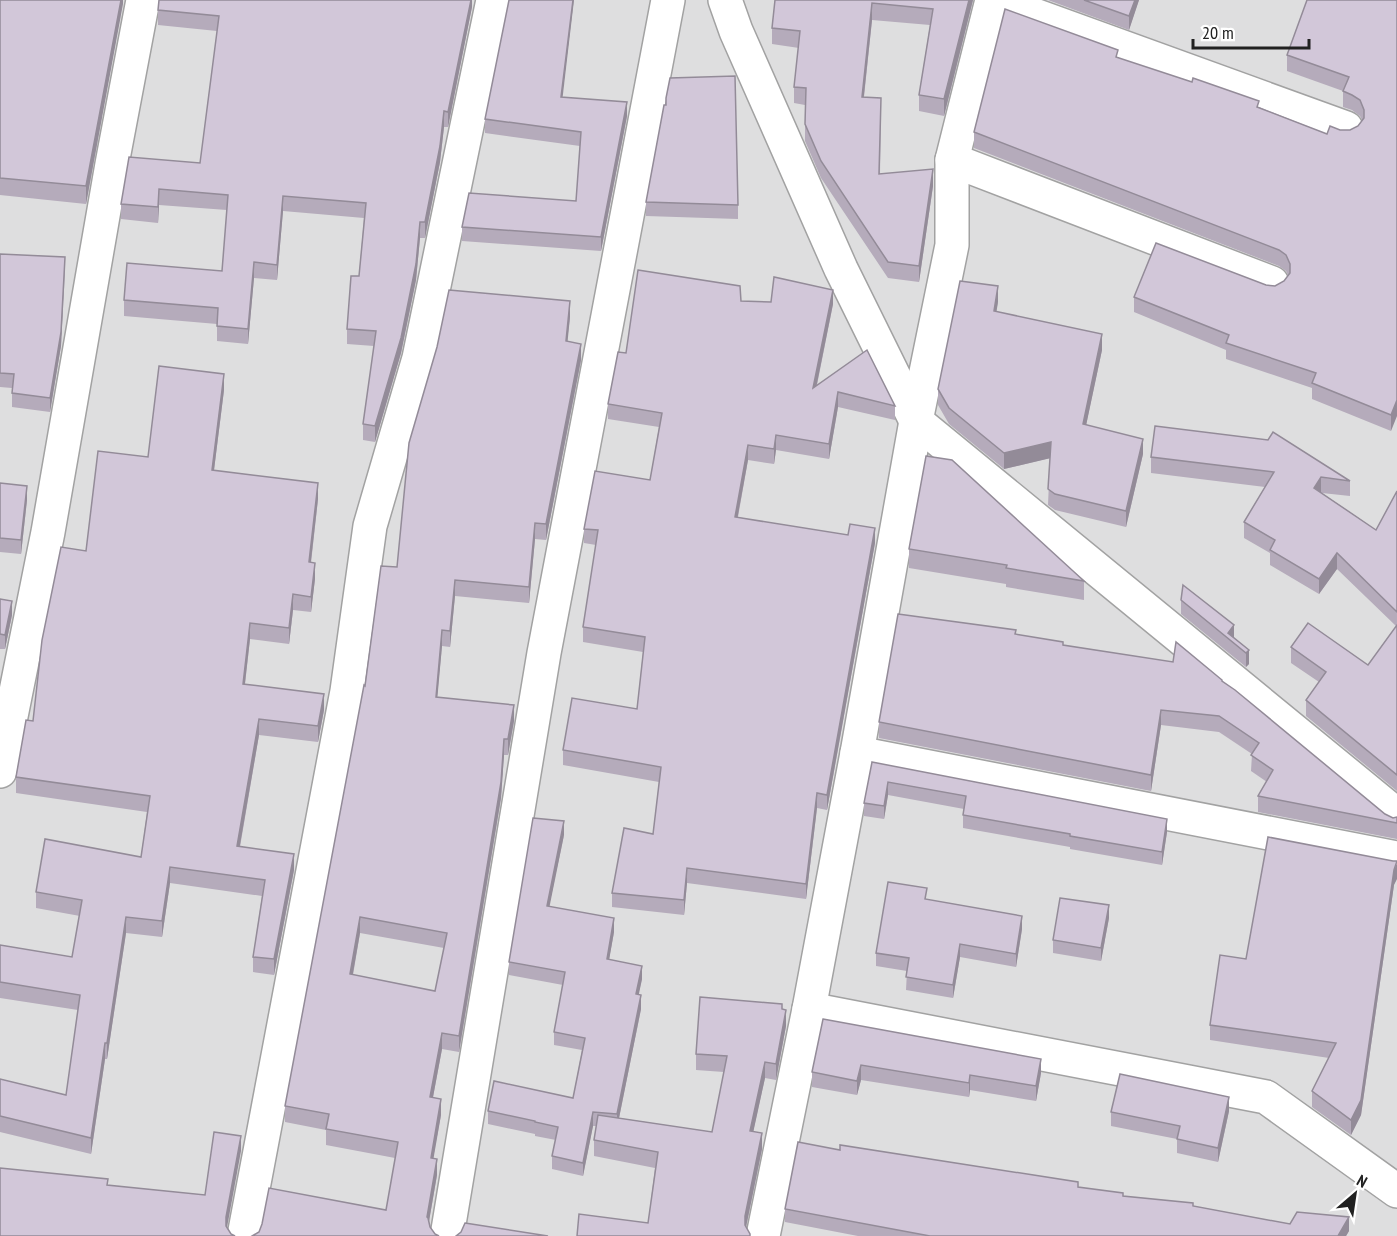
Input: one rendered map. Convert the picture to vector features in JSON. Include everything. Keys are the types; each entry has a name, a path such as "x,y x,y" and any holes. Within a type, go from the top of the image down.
{"street":[{"path":"0,771 48,531 143,0"},
{"path":"244,1236 347,691 370,526 419,358 493,0"},
{"path":"447,1236 544,654 668,0"},
{"path":"725,0 736,30 842,269 916,421 1397,815"},
{"path":"763,1236 809,1009 916,421 952,245 952,160 993,0 1346,128"},
{"path":"952,160 1272,283"},
{"path":"857,753 1397,858"},
{"path":"809,1009 1266,1097 1397,1191"}],"shaded area":[{"path":"0,0 1397,0 1397,1236 0,1236"}],"building":[{"path":"0,0 121,0 86,186 0,178"},
{"path":"159,0 471,0 448,112 444,111 440,146 425,222 420,222 416,264 401,338 375,426 363,424 376,331 347,329 351,276 359,276 366,203 283,196 277,265 254,262 248,329 217,326 218,308 124,300 127,263 222,271 228,195 159,189 158,207 121,204 129,157 200,163 219,16 158,10"},
{"path":"509,0 573,0 561,97 627,102 601,237 462,227 469,193 576,201 581,132 485,119"},
{"path":"775,0 969,0 944,99 919,95 933,9 872,3 862,97 881,98 879,174 933,169 919,266 888,262 821,161 805,124 806,88 794,87 800,31 772,28"},
{"path":"1084,0 1135,0 1129,16"},
{"path":"1307,0 1397,0 1397,400 1391,415 1312,383 1316,373 1226,343 1229,335 1134,297 1156,243 1266,285 1275,286 1284,281 1290,273 1290,264 1286,255 1279,250 974,132 1005,9 1118,50 1116,57 1192,82 1193,78 1259,101 1257,107 1327,134 1330,126 1340,130 1350,130 1358,126 1364,118 1364,110 1360,100 1343,91 1349,77 1287,55"},
{"path":"735,76 738,205 646,202 670,78"},
{"path":"0,254 65,257 61,332 50,398 12,393 14,374 0,373"},
{"path":"638,270 740,286 741,301 771,302 774,277 833,290 813,388 867,350 895,406 838,392 829,444 776,435 774,449 748,445 735,517 848,535 850,524 875,528 827,795 817,793 806,884 687,868 684,900 612,893 624,828 653,834 661,767 563,750 572,698 637,709 645,637 583,627 598,530 584,529 595,471 650,480 662,413 608,404 618,352 626,353"},
{"path":"960,281 998,286 994,311 1102,334 1083,424 1143,439 1126,511 1055,494 1048,489 1051,442 1004,453 949,408 938,389"},
{"path":"449,290 570,301 566,341 581,344 546,524 535,523 529,587 455,580 450,631 442,630 436,697 514,705 508,739 504,739 501,782 459,1036 442,1033 430,1097 441,1099 431,1158 437,1159 427,1217 430,1227 439,1236 252,1236 259,1232 262,1224 269,1188 386,1210 398,1142 326,1129 329,1114 285,1106 365,686 381,566 397,567 409,443 437,347","holes":["360,917 447,933 435,991 350,974"]},
{"path":"159,366 224,374 212,470 318,483 309,562 315,563 311,597 293,594 289,628 250,623 243,684 324,694 318,726 259,719 237,846 294,854 274,959 253,957 265,880 170,867 162,921 126,917 91,1138 0,1116 0,1079 66,1095 80,995 0,982 0,945 72,957 82,900 36,892 45,839 141,857 150,796 16,777 26,720 33,721 42,640 61,547 86,551 98,451 148,457"},
{"path":"1155,426 1268,440 1273,432 1350,481 1321,477 1314,488 1376,530 1397,491 1397,612 1337,553 1319,579 1270,550 1275,540 1244,522 1274,472 1151,457"},
{"path":"926,456 952,460 1084,581 1006,568 1007,565 909,549"},
{"path":"0,483 27,486 21,540 0,538"},
{"path":"1183,585 1234,625 1228,633 1249,650 1246,653 1181,600"},
{"path":"0,599 12,601 5,635 0,634"},
{"path":"898,614 1016,630 1015,634 1063,642 1063,645 1173,662 1176,642 1385,814 1393,818 1397,817 1397,823 1258,796 1273,770 1251,755 1259,743 1219,716 1161,710 1151,775 879,722"},
{"path":"1308,623 1368,665 1397,625 1397,775 1306,700 1326,672 1291,647"},
{"path":"872,762 1167,819 1162,852 963,815 966,796 888,782 884,806 864,803"},
{"path":"533,818 564,821 547,906 614,918 607,959 642,966 636,994 641,995 617,1114 593,1112 583,1163 552,1156 558,1127 488,1111 494,1081 573,1098 585,1038 554,1032 565,972 509,962"},
{"path":"1268,837 1397,861 1361,1100 1351,1120 1312,1091 1336,1043 1210,1025 1220,955 1246,959"},
{"path":"888,882 927,888 925,899 1022,916 1016,954 960,944 953,985 906,977 909,958 876,953"},
{"path":"1060,898 1109,905 1101,948 1053,940"},
{"path":"700,997 782,1004 782,1009 786,1010 776,1064 765,1062 750,1131 762,1133 745,1216 745,1225 750,1236 577,1236 579,1214 648,1223 658,1152 594,1140 598,1115 712,1132 727,1056 696,1054"},
{"path":"823,1019 1041,1059 1036,1086 970,1075 969,1083 861,1065 857,1081 812,1072"},
{"path":"1120,1074 1229,1097 1218,1148 1177,1139 1180,1126 1111,1112"},
{"path":"214,1132 241,1136 226,1217 226,1226 235,1236 0,1236 0,1168 108,1179 107,1185 205,1195"},
{"path":"798,1142 840,1150 840,1145 1078,1182 1078,1187 1123,1193 1123,1196 1193,1203 1193,1206 1290,1224 1297,1212 1349,1217 1338,1236 930,1236 785,1209"},
{"path":"465,1223 548,1236 456,1236 461,1232"}]}
